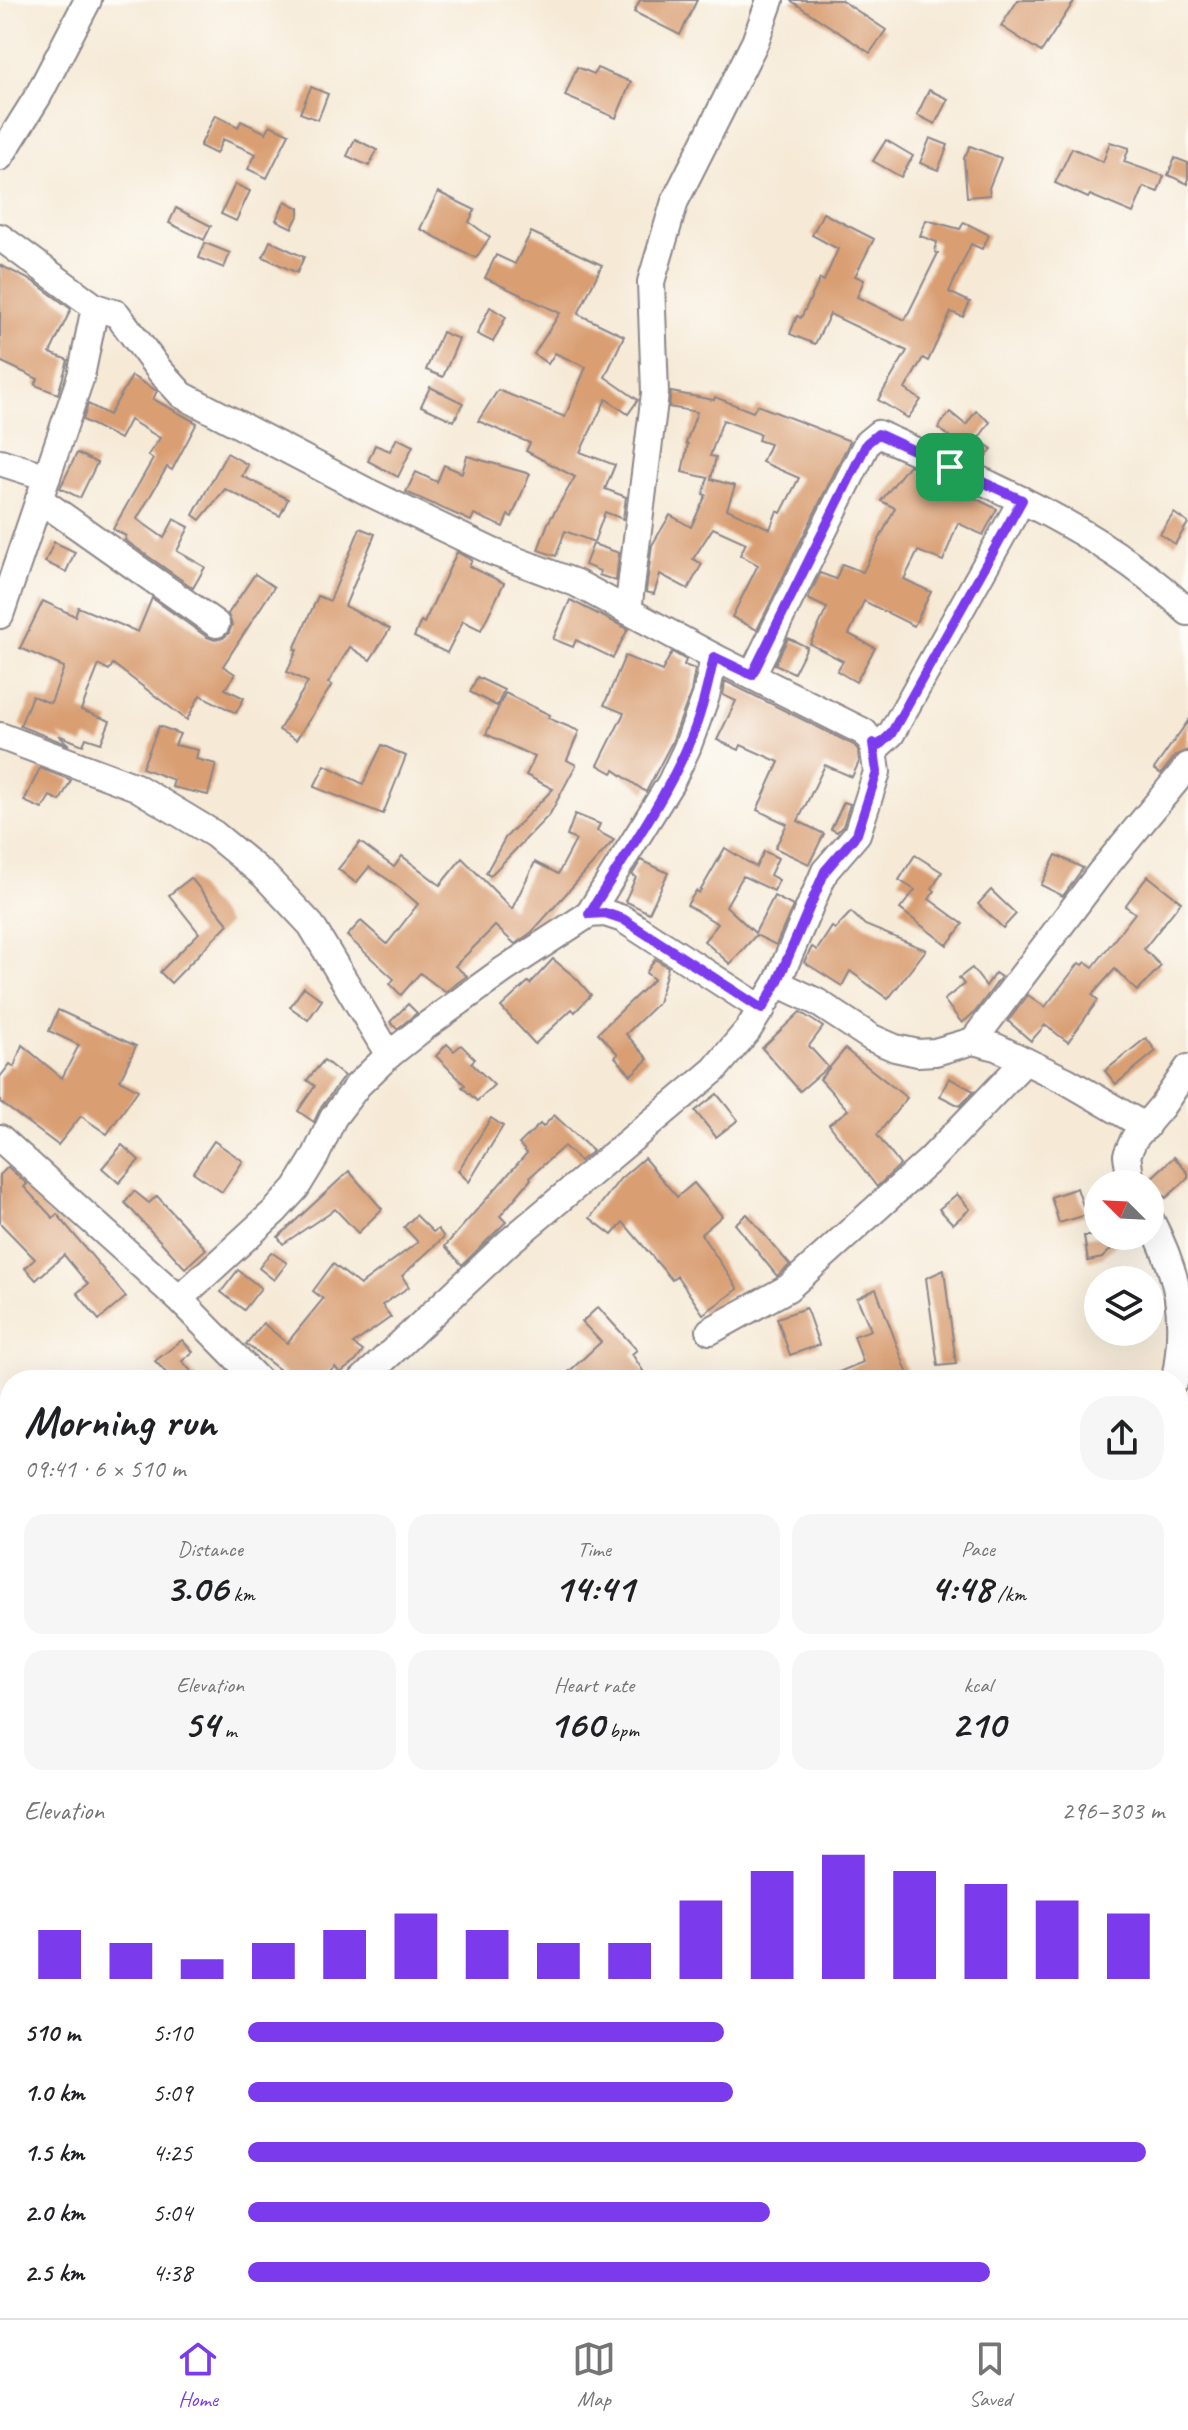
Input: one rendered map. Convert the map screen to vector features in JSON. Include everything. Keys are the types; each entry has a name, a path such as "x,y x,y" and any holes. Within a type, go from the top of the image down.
{"street":[{"path":"0,157 38,96 88,0"},
{"path":"628,611 655,393 651,282 675,201 755,42 770,0"},
{"path":"0,237 95,307 117,314 182,395 382,499 493,552 576,583 864,732 878,746 891,734 1022,500"},
{"path":"0,615 81,376 95,307"},
{"path":"752,675 867,443 878,434 1022,500 1088,537 1158,582 1188,612"},
{"path":"0,462 43,488 216,624"},
{"path":"589,914 671,782 706,696 714,657"},
{"path":"0,736 136,787 214,834 265,876 311,925 389,1055"},
{"path":"373,1370 509,1242 714,1070 762,1009 777,983 825,871 857,834 877,772 873,743"},
{"path":"973,1041 1100,873 1188,766"},
{"path":"179,1299 296,1188 333,1118 358,1085 389,1055 445,1011 589,914 605,913 623,919 762,1009"},
{"path":"777,983 817,1002 872,1038 895,1048 918,1053 935,1052 973,1041 996,1047 1067,1081 1146,1127"},
{"path":"710,1331 788,1288 930,1160 1025,1061"},
{"path":"1129,1170 1127,1155 1134,1139 1188,1068"},
{"path":"0,1138 179,1299 248,1370"},
{"path":"1164,1237 1180,1258 1181,1308 1176,1370"}],"building":[{"path":"640,0 697,0 680,35 634,12"},
{"path":"790,0 841,0 886,30 870,53"},
{"path":"1018,0 1075,0 1041,52 1001,26"},
{"path":"577,67 594,74 597,68 631,82 616,118 565,96"},
{"path":"311,87 328,94 318,120 300,113"},
{"path":"929,90 948,99 935,124 917,115"},
{"path":"215,115 238,127 241,121 266,133 270,125 289,134 267,178 248,169 256,154 223,139 216,154 200,146"},
{"path":"930,138 948,145 938,170 920,163"},
{"path":"355,139 377,150 369,166 347,156"},
{"path":"886,140 913,156 901,177 873,161"},
{"path":"1110,142 1129,148 1124,162 1164,176 1158,192 1144,187 1133,213 1055,183 1072,148 1103,162"},
{"path":"970,146 1001,158 989,188 990,195 967,197 964,158"},
{"path":"1175,158 1188,163 1188,184 1168,175"},
{"path":"235,184 250,191 236,221 221,214"},
{"path":"438,192 475,210 469,222 490,237 476,258 420,229"},
{"path":"285,201 299,208 292,228 276,220"},
{"path":"176,208 211,226 204,240 169,223"},
{"path":"823,213 874,239 855,276 864,280 857,297 905,320 938,253 935,252 937,242 920,236 926,220 960,229 964,222 989,235 982,249 971,244 949,292 970,302 963,317 951,312 928,361 923,358 905,389 921,400 908,418 878,400 907,351 830,314 815,344 790,334 797,316 801,318 820,279 824,281 838,249 812,235"},
{"path":"531,232 602,265 578,314 624,336 605,377 638,400 628,414 606,399 580,452 615,465 605,489 626,497 623,519 605,512 594,542 565,531 556,556 538,550 548,523 575,477 526,451 530,443 478,421 498,390 565,417 586,367 555,353 548,364 534,354 560,313 485,278 496,255 515,264"},
{"path":"270,241 304,257 297,273 263,257"},
{"path":"205,243 230,253 224,268 199,258"},
{"path":"0,265 34,282 71,309 50,353 68,360 58,394 35,385 38,379 0,361"},
{"path":"490,307 506,317 493,342 477,334"},
{"path":"442,332 459,339 443,377 426,370"},
{"path":"132,376 157,391 153,399 197,423 172,470 167,467 137,519 164,538 174,519 189,527 177,551 205,567 193,588 113,529 153,459 148,455 160,438 130,420 120,439 83,420 88,404 109,415"},
{"path":"430,387 463,403 454,421 421,406"},
{"path":"671,392 714,400 715,397 753,412 757,405 850,441 757,630 732,617 758,565 740,555 746,543 713,528 693,559 702,564 688,589 660,574 654,594 646,592 652,545 670,515 691,527 706,495 703,494 708,478 682,472 686,443 697,412 669,407","holes":["723,420 760,434 758,440 770,444 762,462 799,478 781,513 777,511 770,529 727,509 735,486 711,479 716,457 710,456"]},
{"path":"976,411 990,422 978,439 992,449 981,463 952,450 957,442 938,428 950,412 966,425"},
{"path":"397,438 413,446 398,477 368,461 375,445 390,451"},
{"path":"77,453 97,463 80,498 60,488"},
{"path":"227,453 248,465 242,476 288,499 280,516 225,489 200,520 193,515"},
{"path":"467,456 530,474 512,517 508,515 503,527 474,514 471,521 406,492 416,472 437,482 444,465 462,473"},
{"path":"909,465 997,509 983,535 958,523 943,561 918,551 904,579 931,592 914,626 864,601 849,634 875,648 856,682 837,671 843,661 810,644 827,608 808,599 820,573 836,579 842,564 863,572 895,508 881,501"},
{"path":"1174,513 1188,523 1175,544 1160,534"},
{"path":"360,528 375,534 345,606 390,629 370,660 350,647 328,683 332,685 296,740 279,730 308,682 287,672 318,596 330,601"},
{"path":"54,542 75,552 66,572 45,562"},
{"path":"593,544 619,553 616,581 599,575 600,571 585,565"},
{"path":"457,552 472,560 469,566 504,583 481,630 463,621 447,653 414,637 421,621 424,623"},
{"path":"255,574 274,587 223,666 235,674 225,689 244,698 236,713 200,695 187,720 113,664 109,670 99,665 81,710 110,721 101,743 86,738 83,745 58,735 69,745 20,726 32,696 50,703 64,667 20,648 43,601 75,616 78,607 138,632 152,598 215,640 229,633 232,625 228,614"},
{"path":"570,600 628,629 613,658 576,640 573,647 553,639"},
{"path":"788,638 807,647 794,673 775,664"},
{"path":"672,652 686,660 684,665 695,669 691,692 672,742 646,792 614,770 612,773 598,765 624,713 604,705 625,656 662,671"},
{"path":"477,677 504,690 497,706 470,692"},
{"path":"725,681 854,745 858,750 859,762 852,777 825,765 798,821 824,834 809,864 775,848 787,824 757,810 779,762 741,745 739,750 717,740 736,701 723,695"},
{"path":"505,693 550,715 548,718 579,731 567,760 576,765 550,814 490,876 486,873 505,838 553,789 526,775 535,757 486,734"},
{"path":"1188,721 1188,750 1176,755 1161,774 1154,769"},
{"path":"159,726 180,734 175,745 198,750 196,759 216,764 208,795 172,787 174,780 142,768"},
{"path":"382,745 406,756 383,814 314,787 325,765 363,784"},
{"path":"40,768 71,780 60,801 50,796 42,809 24,801"},
{"path":"844,802 850,804 843,826 837,832 831,829"},
{"path":"575,814 600,824 597,831 614,840 532,932 515,944 495,926 455,966 467,976 445,992 420,973 401,995 390,984 394,979 347,936 361,921 387,944 418,904 369,867 356,883 338,869 360,842 394,867 402,856 440,885 462,858 512,909 535,862 558,874 576,840 567,836"},
{"path":"725,848 756,867 764,851 778,858 770,875 779,880 774,891 743,876 726,906 755,933 774,896 793,906 776,945 756,935 730,964 704,941 718,924 687,905 696,891 699,893"},
{"path":"915,855 942,872 929,899 963,924 947,945 900,909 915,890 899,880"},
{"path":"1056,855 1083,868 1063,896 1041,885"},
{"path":"641,860 668,873 649,913 625,901 636,877 632,875"},
{"path":"1148,876 1181,902 1144,949 1161,966 1137,991 1115,969 1092,995 1098,1000 1068,1042 1045,1025 1031,1041 1008,1021 1028,995 1045,1007 1079,963 1083,965 1086,962 1093,967 1135,913 1125,906"},
{"path":"191,878 228,924 171,983 160,972 199,933 169,895"},
{"path":"991,890 1016,914 1003,928 978,904"},
{"path":"851,912 865,925 926,950 888,999 850,971 842,986 804,962 812,947 817,950 832,927 835,929"},
{"path":"553,959 591,995 535,1044 501,1007 528,982 530,984"},
{"path":"655,959 668,967 658,1003 626,1034 648,1059 631,1075 615,1057 618,1054 598,1033 654,979 646,973"},
{"path":"972,968 986,986 995,973 1001,977 975,1012 962,1023 944,1000 964,984 959,978"},
{"path":"304,987 322,1000 308,1020 290,1007"},
{"path":"408,1004 417,1013 397,1029 390,1022"},
{"path":"58,1010 136,1046 120,1080 138,1090 107,1134 81,1116 58,1145 0,1102 0,1077 10,1064 14,1067 22,1045 62,1078 79,1045 49,1031"},
{"path":"800,1012 823,1027 809,1046 828,1067 800,1091 762,1048"},
{"path":"1146,1038 1156,1051 1116,1084 1105,1071"},
{"path":"447,1044 454,1051 461,1045 475,1059 471,1063 494,1085 477,1101 436,1056"},
{"path":"845,1049 907,1098 877,1135 900,1165 877,1187 829,1124 848,1110 820,1079"},
{"path":"324,1060 344,1076 314,1122 298,1111 315,1086 307,1080"},
{"path":"949,1078 974,1091 960,1106 940,1096"},
{"path":"717,1094 738,1120 716,1137 695,1111"},
{"path":"554,1115 593,1151 580,1161 564,1146 530,1177 500,1216 506,1222 462,1265 445,1246 527,1153 519,1144"},
{"path":"491,1118 503,1126 469,1182 458,1171"},
{"path":"214,1141 243,1161 222,1192 193,1172"},
{"path":"122,1145 139,1160 119,1183 102,1168"},
{"path":"1174,1157 1188,1173 1188,1178 1166,1198 1164,1170 1160,1170"},
{"path":"644,1158 677,1197 694,1183 722,1216 701,1234 738,1289 703,1314 677,1276 672,1280 623,1222 612,1235 590,1218 620,1179"},
{"path":"8,1167 27,1184 24,1187 53,1218 57,1214 126,1297 99,1320 77,1293 88,1284 64,1255 36,1280 25,1268 35,1259 0,1223 0,1175"},
{"path":"349,1171 382,1209 358,1233 335,1209 283,1244 278,1237"},
{"path":"1077,1188 1084,1216 1059,1223 1051,1197"},
{"path":"134,1191 149,1203 157,1196 206,1249 185,1268 125,1203"},
{"path":"957,1194 970,1209 953,1224 939,1209"},
{"path":"747,1214 790,1265 777,1276 735,1224"},
{"path":"416,1215 433,1232 438,1229 444,1237 402,1276 409,1287 382,1305 391,1317 353,1344 363,1351 344,1370 335,1367 332,1370 280,1370 246,1344 263,1323 287,1343 323,1299 313,1291 333,1264 360,1285 418,1242 404,1227"},
{"path":"1086,1250 1110,1250 1102,1258 1088,1261"},
{"path":"271,1252 287,1263 274,1280 259,1268"},
{"path":"238,1270 261,1288 244,1310 221,1292"},
{"path":"944,1270 956,1364 938,1366 926,1278"},
{"path":"876,1289 906,1370 844,1370 863,1362 854,1336 871,1330 857,1298"},
{"path":"598,1307 637,1350 632,1354 642,1370 571,1370 601,1342 582,1322"},
{"path":"806,1308 819,1345 790,1355 777,1318"},
{"path":"182,1340 193,1352 182,1361 190,1370 164,1370 155,1361"}],"route":[{"path":"878,434 950,467 1022,500 891,734 878,746 873,743 877,772 857,834 825,871 777,983 762,1009 623,919 605,913 589,914 671,782 706,696 714,657 752,675 867,443 878,434"}]}
